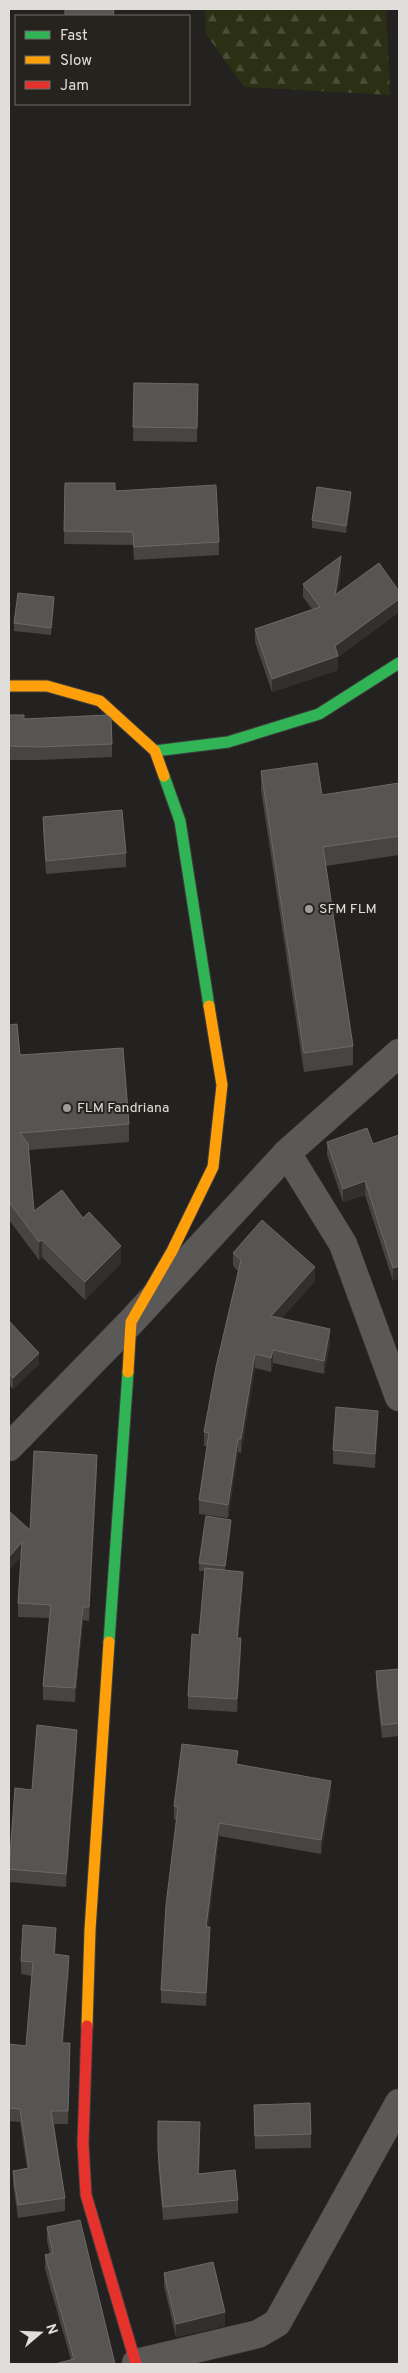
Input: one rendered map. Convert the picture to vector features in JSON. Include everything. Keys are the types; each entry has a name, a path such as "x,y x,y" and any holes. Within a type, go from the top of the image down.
{"main road":[{"path":"155,751 228,742 320,714 399,663"},
{"path":"9,686 47,686 100,701 155,751 180,821 222,1085 214,1167 172,1251 131,1322 90,1930 83,2144 86,2194 136,2364"}],"street":[{"path":"9,1447 131,1322 287,1153 399,1053"},
{"path":"287,1153 343,1244 399,1398"},
{"path":"136,2364 258,2334 277,2323 399,2103"}],"green space":[{"path":"205,9 386,9 390,95 244,87 206,34"}],"building":[{"path":"65,9 114,9 113,15 65,15"},
{"path":"134,383 198,384 197,428 133,427"},
{"path":"65,483 115,483 115,491 216,485 219,542 134,547 133,532 64,531"},
{"path":"317,487 351,492 346,526 312,520"},
{"path":"341,556 335,595 379,563 399,591 399,599 335,646 338,656 272,679 255,629 320,607 303,584"},
{"path":"18,593 54,597 51,628 14,623"},
{"path":"9,715 24,715 24,719 107,715 111,718 112,744 39,747 9,746"},
{"path":"317,763 322,795 399,783 399,836 323,847 353,1046 304,1053 261,771"},
{"path":"122,810 126,853 46,861 43,817"},
{"path":"17,1024 20,1055 123,1048 129,1124 20,1133 28,1144 34,1211 62,1190 83,1218 89,1212 121,1246 85,1282 42,1240 39,1242 9,1202 9,1025"},
{"path":"367,1128 373,1144 399,1135 399,1266 393,1268 365,1181 343,1189 327,1142"},
{"path":"262,1220 315,1267 271,1316 330,1329 324,1361 273,1350 271,1358 255,1354 241,1439 238,1439 228,1505 199,1500 209,1433 204,1432 216,1367 241,1260 233,1253"},
{"path":"9,1321 39,1353 13,1378 9,1373"},
{"path":"336,1407 378,1411 375,1454 333,1450"},
{"path":"34,1451 97,1455 89,1607 83,1607 75,1688 43,1686 51,1605 18,1603 22,1542 9,1557 9,1511 30,1530"},
{"path":"206,1516 231,1520 225,1566 199,1563"},
{"path":"205,1568 243,1572 237,1638 241,1638 237,1699 188,1696 192,1634 199,1635"},
{"path":"399,1669 399,1723 382,1725 376,1671"},
{"path":"37,1725 77,1730 66,1874 9,1869 15,1788 32,1790"},
{"path":"182,1744 238,1751 236,1764 331,1781 321,1840 219,1823 206,1927 210,1927 206,1993 161,1990 166,1905 178,1807 174,1806"},
{"path":"23,1925 56,1928 54,1954 69,1956 62,2043 70,2043 68,2111 51,2111 65,2198 18,2205 13,2171 29,2168 20,2109 9,2108 9,2044 26,2046 33,1962 21,1961"},
{"path":"310,2103 311,2134 255,2136 254,2105"},
{"path":"158,2121 200,2122 198,2174 235,2170 238,2200 163,2207 158,2150"},
{"path":"80,2220 115,2364 55,2364 74,2359 45,2255 53,2253 47,2227"},
{"path":"213,2262 225,2312 176,2324 164,2273"}],"traffic: fast":[{"path":"155,751 228,742 319,714 399,663"},
{"path":"164,776 180,821 209,1006"},
{"path":"109,1642 128,1372"}],"traffic: slow":[{"path":"9,686 47,686 100,701 155,751 164,776"},
{"path":"128,1372 131,1322 172,1251 213,1167 222,1085 209,1006"},
{"path":"87,2026 90,1930 109,1642"}],"traffic: jam":[{"path":"87,2026 83,2144 86,2195 136,2364"}],"place":[{"name":"SFM FLM","path":"309,909"},
{"name":"FLM Fandriana","path":"67,1108"}]}
